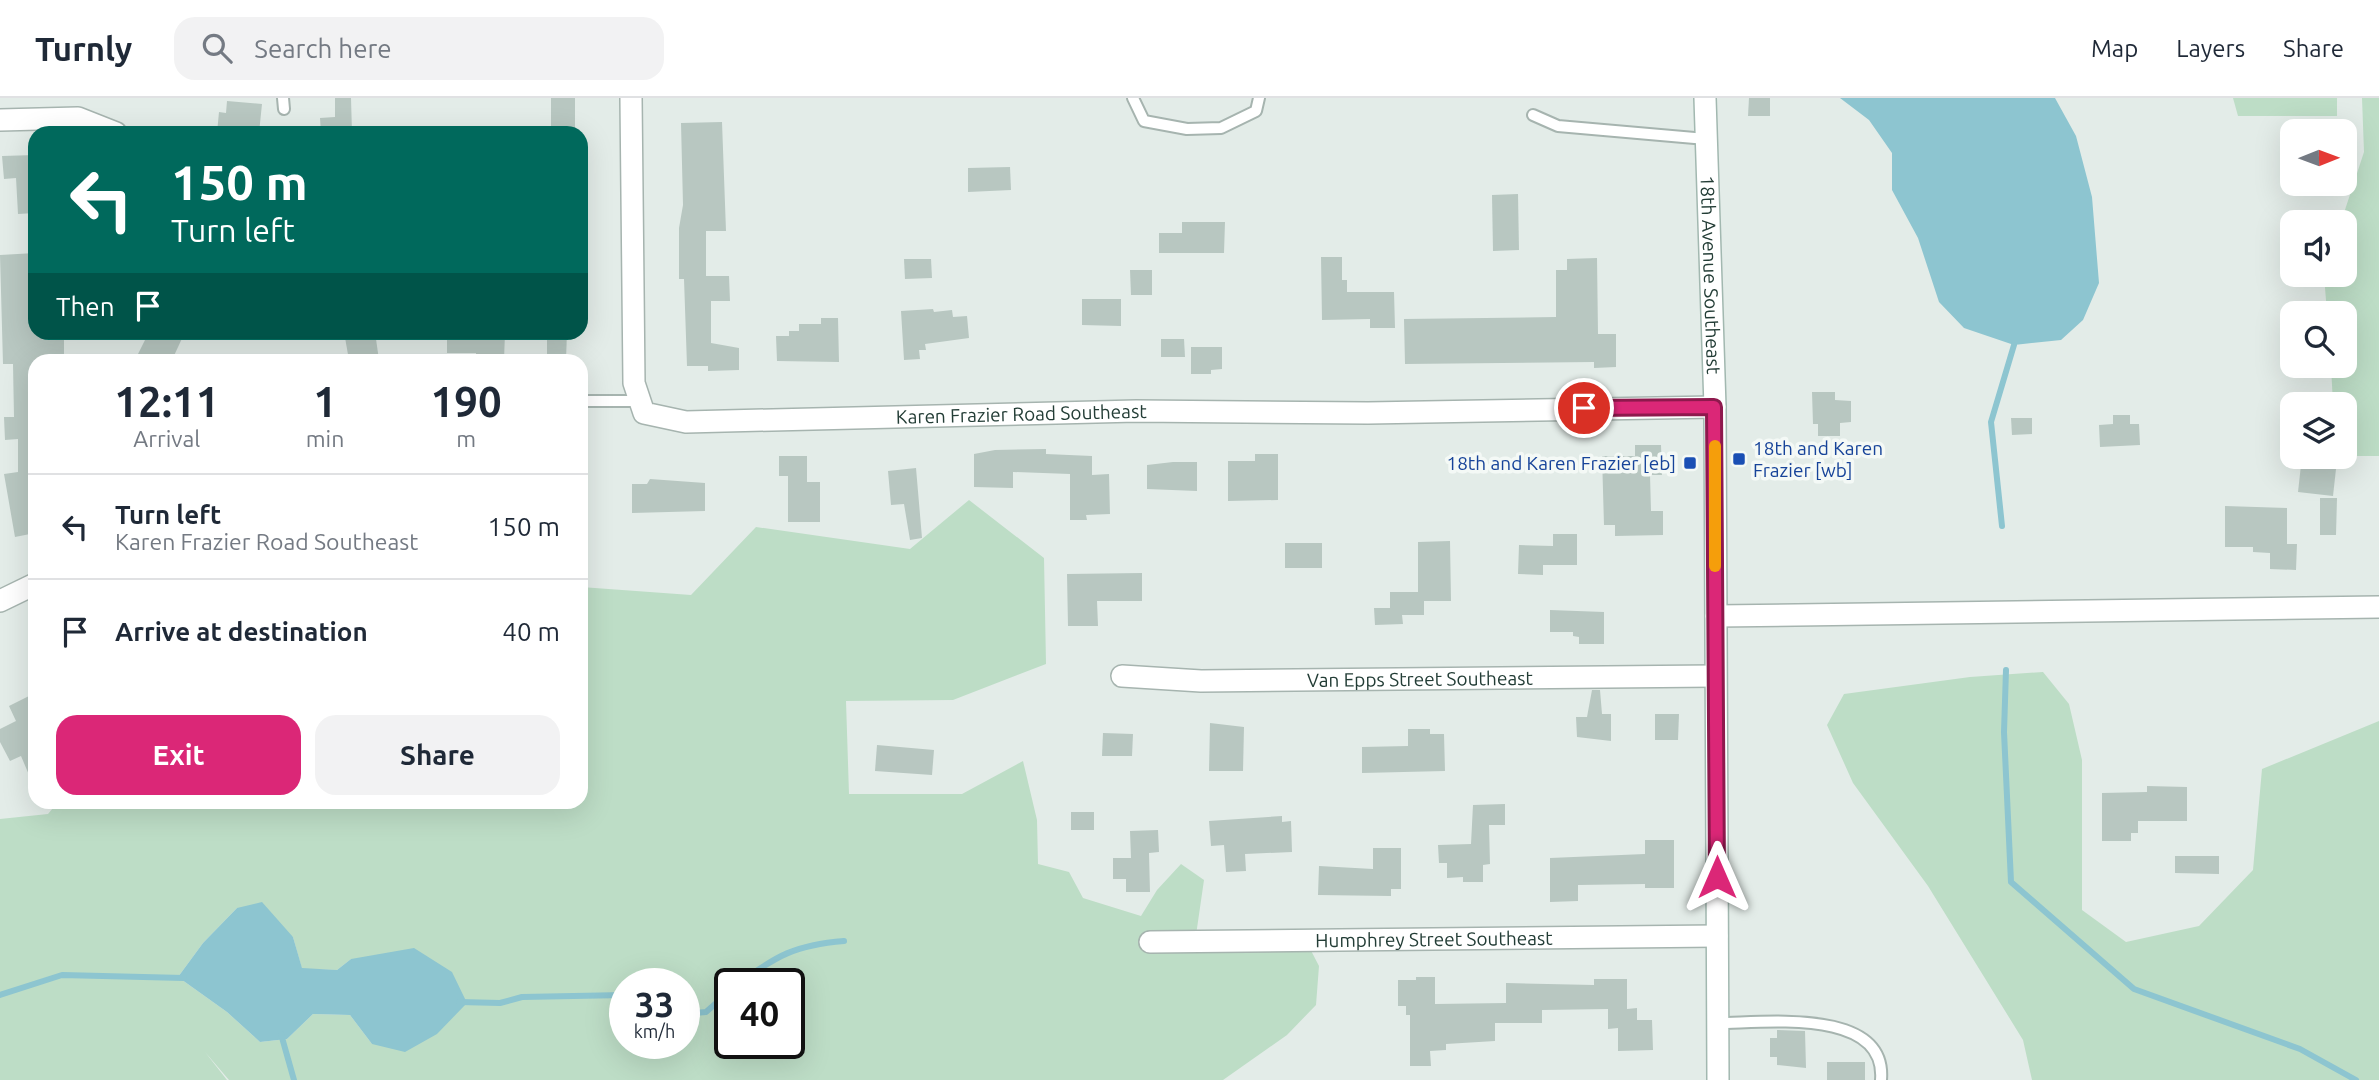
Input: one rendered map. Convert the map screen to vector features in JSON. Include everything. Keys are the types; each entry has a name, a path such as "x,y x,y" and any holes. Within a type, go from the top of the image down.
{"street":[{"path":"631,98 634,383 640,401"},
{"name":"18th Avenue Southeast","path":"1705,98 1714,407 1718,1080"},
{"path":"0,120 78,118 98,126"},
{"name":"Karen Frazier Road Southeast","path":"640,401 645,413 686,422 1122,412 1368,413 1714,407"},
{"path":"0,601 28,587"},
{"path":"1716,617 2379,607"},
{"name":"Van Epps Street Southeast","path":"1122,676 1201,681 1716,676"},
{"name":"Humphrey Street Southeast","path":"1150,942 1717,936"}],"lane":[{"path":"1133,98 1144,121 1187,129 1221,128 1256,111 1259,98"},
{"path":"1534,115 1558,126 1706,139"},
{"path":"588,401 640,401"},
{"path":"1718,1023 1832,1024 1870,1044 1882,1064 1881,1080"}],"green space":[{"path":"2233,98 2337,98 2337,116 2238,116"},
{"path":"2362,98 2379,98 2379,456 2357,456 2357,392 2332,392 2332,378 2357,378 2357,301 2326,301 2325,287 2357,287 2357,210 2345,210 2350,196 2357,196 2357,173 2364,152"},
{"path":"969,500 1044,558 1046,664 953,700 846,701 849,794 962,794 1023,761 1037,820 1038,864 1069,872 1083,898 1141,916 1157,890 1181,864 1204,880 1195,942 1306,941 1319,966 1316,1005 1287,1035 1223,1080 229,1080 205,1052 227,1080 0,1080 0,819 48,814 52,809 588,809 588,588 691,595 756,527 910,549","holes":["237,908 293,937 302,969 337,970 351,959 372,1044 350,1015 313,1014 287,1039 260,1042 227,1012 178,977 203,943"]},
{"path":"2043,672 2069,704 2082,760 2082,910 2126,942 2199,926 2253,870 2262,769 2379,721 2379,1080 2032,1080 2023,1040 1928,886 1853,783 1827,725 1844,694 1970,677"}],"water":[{"path":"1840,98 2055,98 2076,136 2092,197 2099,283 2083,320 2061,340 2014,345 1964,328 1939,302 1918,238 1892,190 1892,153 1869,120"},
{"path":"262,902 293,937 302,968 337,970 351,959 414,948 452,972 467,1003 437,1034 405,1052 372,1044 350,1015 313,1014 287,1039 260,1042 227,1012 178,977 203,943 237,908"}],"building":[{"path":"335,98 351,98 352,126 321,126 320,118 335,117"},
{"path":"551,98 575,98 575,126 551,126"},
{"path":"1749,98 1770,98 1770,116 1748,116"},
{"path":"227,101 262,104 260,126 218,126 219,112 226,113"},
{"path":"722,122 726,231 706,231 706,276 729,276 730,301 711,301 711,343 739,348 739,370 708,371 708,366 687,366 684,279 679,279 679,228 683,205 681,123"},
{"path":"28,155 28,213 18,214 16,178 4,179 2,156"},
{"path":"1010,167 1011,190 968,192 968,168"},
{"path":"1518,194 1519,250 1493,251 1492,195"},
{"path":"1182,222 1225,222 1224,253 1159,253 1159,233 1182,233"},
{"path":"28,253 28,340 64,340 64,354 28,354 28,534 15,537 4,474 18,472 18,439 5,440 4,417 14,417 13,364 3,364 0,255"},
{"path":"1321,257 1342,257 1342,280 1347,280 1347,292 1394,292 1395,328 1370,328 1370,319 1322,320"},
{"path":"1597,258 1598,334 1616,334 1616,367 1594,368 1594,362 1405,364 1404,319 1556,317 1556,270 1567,270 1567,259"},
{"path":"904,259 931,259 932,278 905,279"},
{"path":"1130,270 1152,270 1152,295 1131,295"},
{"path":"1082,299 1121,299 1121,326 1082,325"},
{"path":"933,309 934,312 952,310 953,317 967,316 969,338 925,344 926,350 919,350 920,359 904,360 901,311"},
{"path":"821,318 838,318 839,362 777,361 776,336 789,336 789,331 799,331 799,324 821,324"},
{"path":"1161,339 1184,339 1185,357 1161,357"},
{"path":"145,340 181,340 175,354 138,354"},
{"path":"345,340 376,340 378,354 348,354"},
{"path":"447,340 505,340 504,354 447,353"},
{"path":"547,340 567,340 566,354 547,354"},
{"path":"1191,347 1222,347 1222,369 1211,370 1211,374 1191,374"},
{"path":"1812,392 1835,392 1835,400 1851,401 1851,422 1840,423 1840,436 1818,436 1818,424 1813,424"},
{"path":"2113,415 2130,415 2130,424 2139,424 2140,445 2100,447 2099,425 2113,424"},
{"path":"2011,418 2032,418 2032,434 2012,435"},
{"path":"1635,445 1661,445 1662,475 1650,475 1651,511 1663,511 1663,535 1615,536 1615,525 1604,525 1602,456 1635,456"},
{"path":"1046,449 1046,454 1092,456 1092,475 1109,474 1110,514 1086,515 1087,520 1070,520 1070,474 1013,472 1013,488 974,487 974,454 995,450"},
{"path":"1255,454 1278,454 1278,500 1228,501 1228,461 1255,461"},
{"path":"779,456 807,456 807,482 820,482 820,522 788,522 788,476 779,476"},
{"path":"1197,462 1197,491 1147,489 1147,465"},
{"path":"916,468 922,538 910,540 904,504 891,505 888,471"},
{"path":"2301,469 2336,469 2333,496 2298,492"},
{"path":"650,479 705,483 705,511 632,513 632,484 647,484"},
{"path":"2320,498 2337,498 2336,535 2320,535"},
{"path":"2225,506 2287,508 2287,544 2297,544 2296,570 2270,569 2270,553 2253,552 2253,547 2225,547"},
{"path":"1553,534 1577,534 1577,565 1543,565 1543,575 1518,574 1519,545 1553,546"},
{"path":"1450,541 1451,601 1424,601 1424,615 1402,615 1403,624 1375,625 1374,608 1390,608 1390,592 1418,592 1418,542"},
{"path":"1285,543 1322,543 1322,568 1285,568"},
{"path":"1142,573 1142,601 1097,601 1098,626 1068,626 1067,574"},
{"path":"1550,610 1604,612 1604,644 1579,644 1579,637 1573,636 1573,632 1550,632"},
{"path":"1592,690 1600,690 1602,714 1611,714 1611,741 1577,737 1576,717 1587,717"},
{"path":"28,696 28,772 21,756 10,761 0,742 0,729 16,721 9,706"},
{"path":"1655,714 1679,714 1678,740 1655,740"},
{"path":"1210,723 1244,727 1243,771 1209,771"},
{"path":"1408,729 1430,729 1430,734 1444,734 1445,771 1362,773 1362,747 1408,746"},
{"path":"1103,733 1133,734 1132,756 1102,756"},
{"path":"877,745 934,750 932,775 875,771"},
{"path":"2147,786 2187,787 2187,821 2138,821 2138,833 2131,833 2131,841 2102,841 2102,793 2147,792"},
{"path":"1505,804 1505,825 1489,825 1490,864 1483,865 1483,882 1463,882 1463,877 1447,878 1447,863 1439,863 1438,845 1471,844 1473,805"},
{"path":"1071,812 1094,812 1094,830 1071,830"},
{"path":"1282,816 1282,822 1291,821 1292,852 1245,854 1246,871 1226,872 1224,845 1211,846 1209,821"},
{"path":"1158,830 1159,852 1149,853 1150,892 1126,892 1126,879 1113,879 1113,858 1131,858 1130,831"},
{"path":"1645,840 1674,840 1674,888 1645,888 1645,884 1578,885 1578,901 1550,902 1550,858 1645,854"},
{"path":"1373,848 1401,848 1401,889 1391,889 1391,896 1318,895 1319,866 1373,869"},
{"path":"2175,856 2219,856 2219,874 2175,873"},
{"path":"1416,977 1435,977 1435,1004 1506,1003 1506,983 1594,985 1594,979 1627,979 1627,1009 1637,1008 1637,1020 1652,1020 1653,1050 1618,1051 1618,1028 1608,1029 1608,1009 1542,1010 1542,1023 1495,1023 1495,1041 1446,1044 1446,1050 1430,1051 1431,1066 1410,1066 1410,1015 1406,1015 1406,1006 1398,1006 1398,980 1416,980"},
{"path":"1777,1030 1805,1031 1806,1068 1777,1065 1777,1057 1770,1057 1770,1038 1777,1038"},
{"path":"1827,1062 1865,1062 1865,1080 1827,1080"}],"waterway":[{"path":"2002,526 1991,422 2014,345"},
{"path":"2006,670 2004,732 2011,882 2134,989 2300,1049 2356,1080"},
{"path":"761,968 800,949 844,941"},
{"path":"0,995 62,975 184,978"},
{"path":"459,1002 500,1003 522,997 609,995"},
{"path":"700,1013 706,1012 714,1005"},
{"path":"281,1034 294,1080"}],"slow traffic":[{"path":"1715,446 1715,566"}],"place":[{"name":"18th and Karen Frazier [wb]","path":"1739,459"},
{"name":"18th and Karen Frazier [eb]","path":"1690,463"}],"route":[{"path":"1584,408 1714,407 1717,877"}]}
